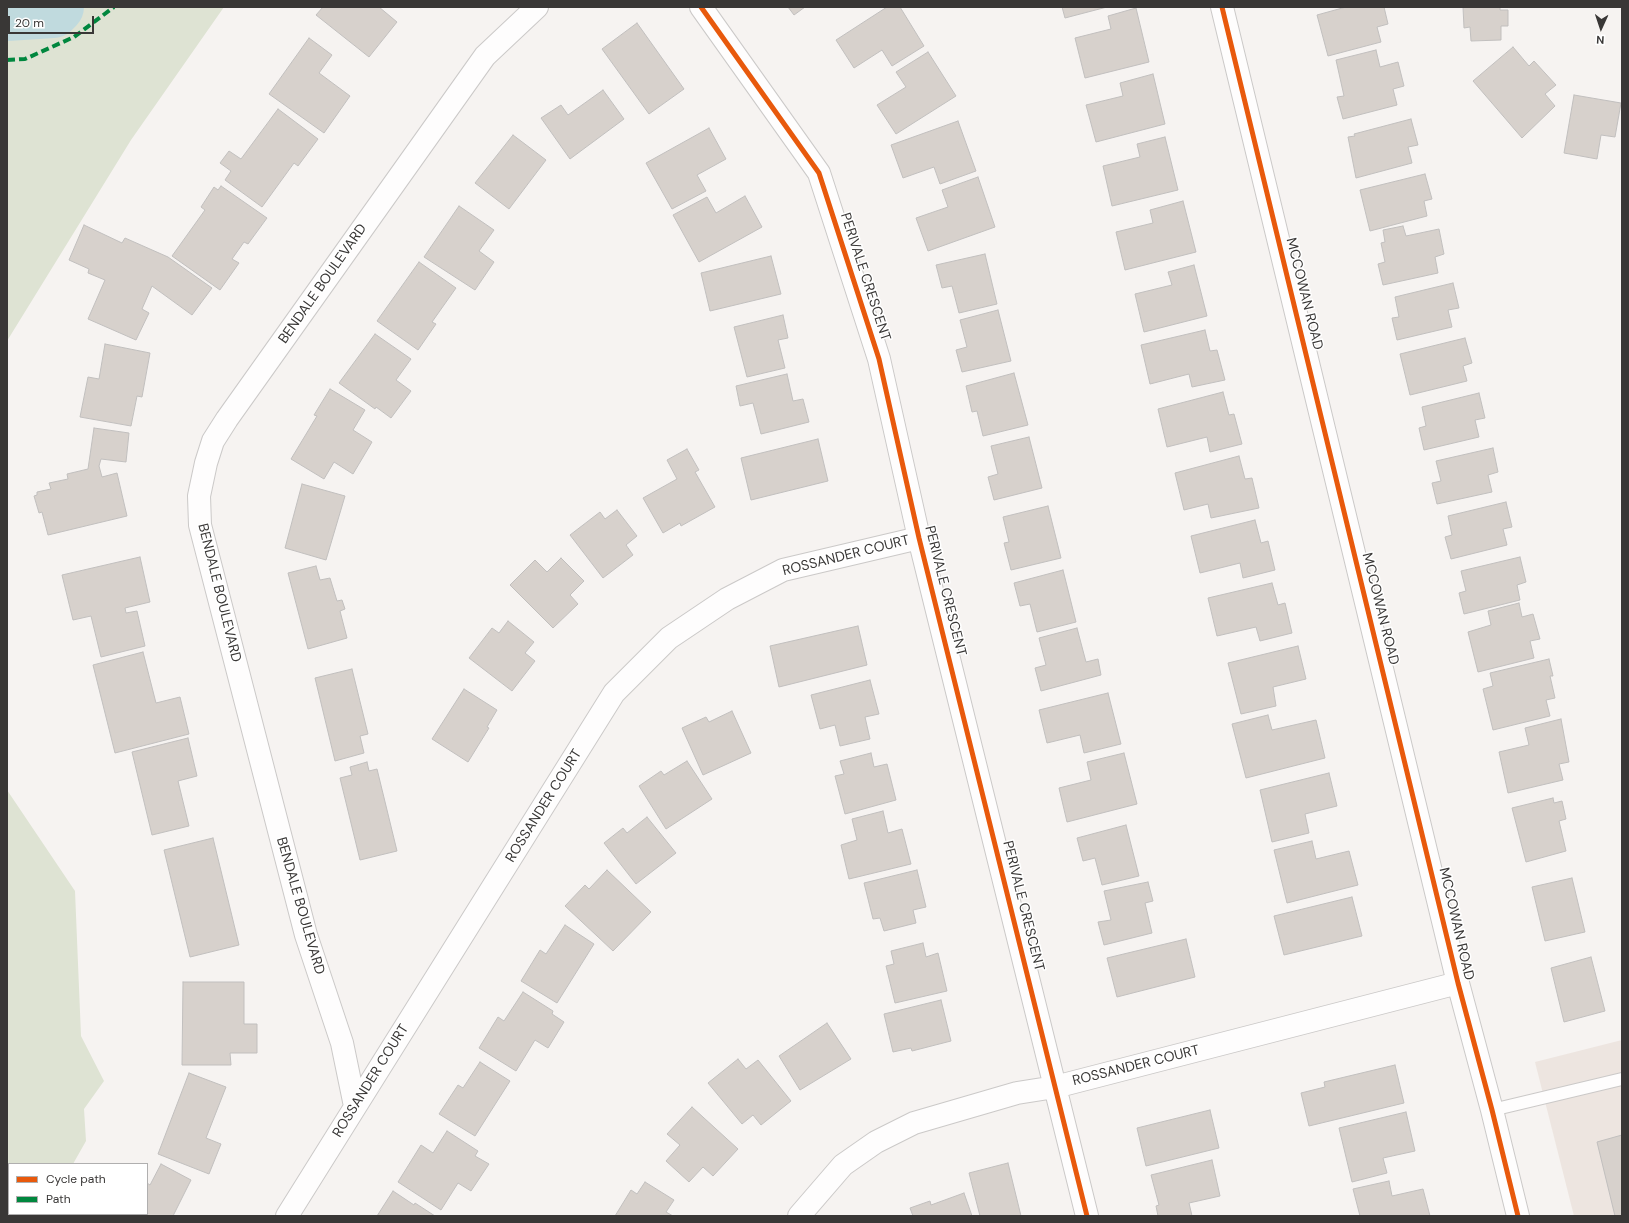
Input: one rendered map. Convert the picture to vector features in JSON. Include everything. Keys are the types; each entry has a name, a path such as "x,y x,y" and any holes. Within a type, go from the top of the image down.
{"street":[{"name":"BENDALE BOULEVARD","path":"355,1106 342,1043 306,934 200,525 199,496 206,463 213,441 232,412 484,56 537,7"},
{"name":"PERIVALE CRESCENT","path":"701,7 819,173 879,358 919,538 1087,1216"},
{"name":"MCCOWAN ROAD","path":"1222,7 1458,983 1492,1110 1518,1216"},
{"name":"ROSSANDER COURT","path":"287,1216 614,693 664,644 727,599 783,570 919,538"},
{"name":"ROSSANDER COURT","path":"799,1216 843,1165 876,1142 914,1123 1017,1093 1055,1087 1458,983"}],"lane":[{"path":"1492,1110 1622,1079"}],"shaded area":[{"path":"1622,1040 1622,1216 1574,1216 1535,1062"}],"green space":[{"path":"7,7 224,7 131,140 7,341"},
{"path":"7,790 75,891 81,1036 104,1081 84,1109 86,1141 74,1163 8,1163 8,1215 45,1216 7,1216"}],"building":[{"path":"323,7 379,7 397,22 369,57 316,15"},
{"path":"788,7 805,7 794,15"},
{"path":"887,7 900,7 924,46 892,66 882,50 854,68 836,40"},
{"path":"1062,7 1107,7 1065,18"},
{"path":"1346,7 1384,7 1388,24 1377,27 1381,42 1328,56 1317,15"},
{"path":"1463,7 1500,7 1500,10 1508,10 1508,26 1501,26 1501,40 1471,41 1470,27 1464,28"},
{"path":"1136,8 1149,62 1085,78 1075,38 1111,29 1108,16"},
{"path":"637,23 684,89 649,114 602,49"},
{"path":"309,38 332,55 319,73 350,96 324,133 269,94"},
{"path":"1513,47 1529,66 1534,61 1556,85 1545,94 1555,106 1522,138 1473,81"},
{"path":"1376,50 1380,67 1398,62 1404,86 1393,89 1397,105 1343,119 1337,97 1344,96 1336,60"},
{"path":"928,52 956,96 896,134 877,105 906,87 896,72"},
{"path":"1153,74 1165,124 1096,142 1086,105 1123,96 1120,83"},
{"path":"603,90 624,119 570,159 541,118 561,105 568,115"},
{"path":"1574,95 1621,103 1615,137 1601,135 1597,159 1564,153"},
{"path":"278,109 318,139 298,166 294,163 262,207 225,180 231,171 220,163 229,151 241,159"},
{"path":"1411,119 1418,145 1408,147 1412,163 1356,178 1348,137 1355,136 1354,134"},
{"path":"958,121 976,171 940,184 934,167 903,178 891,145"},
{"path":"709,128 726,159 697,175 706,191 672,209 646,163"},
{"path":"513,135 546,160 509,209 475,183"},
{"path":"1165,137 1178,190 1112,206 1103,166 1140,157 1137,144"},
{"path":"1425,174 1432,199 1424,201 1427,216 1370,231 1360,190"},
{"path":"978,177 995,227 928,251 916,218 948,207 942,190"},
{"path":"221,186 267,218 248,244 244,242 232,259 239,263 220,290 172,256 205,210 201,207 214,187 218,190"},
{"path":"745,196 762,227 699,262 673,215 707,197 716,213"},
{"path":"1183,201 1196,252 1125,270 1116,232 1153,223 1150,210"},
{"path":"459,206 494,230 479,251 494,262 475,290 424,257"},
{"path":"84,225 122,243 125,238 168,257 212,288 192,315 152,286 142,309 149,313 136,340 88,319 105,280 88,273 89,269 69,260"},
{"path":"1403,226 1406,236 1439,229 1444,254 1435,257 1438,273 1383,285 1378,264 1385,262 1381,243 1385,242 1383,230"},
{"path":"985,254 997,304 959,313 952,286 942,288 936,265"},
{"path":"771,256 781,294 710,311 701,273"},
{"path":"419,262 456,288 432,322 436,324 418,350 377,321"},
{"path":"1194,265 1207,316 1144,332 1135,294 1172,285 1168,272"},
{"path":"1453,283 1459,308 1448,310 1452,327 1397,340 1392,318 1399,317 1395,297"},
{"path":"998,310 1011,361 962,372 956,350 967,347 960,320"},
{"path":"783,315 788,338 778,340 785,368 747,377 734,327"},
{"path":"1205,330 1210,351 1217,350 1225,380 1192,387 1189,374 1150,384 1141,345"},
{"path":"375,334 411,359 396,380 411,391 391,418 376,407 375,409 339,383"},
{"path":"1465,338 1472,363 1463,366 1467,381 1410,395 1400,354"},
{"path":"105,344 150,353 142,397 137,396 131,426 80,417 88,377 99,379"},
{"path":"1014,373 1028,425 983,436 977,411 972,412 966,386"},
{"path":"787,374 793,401 803,399 809,422 761,434 753,403 740,406 736,386"},
{"path":"330,389 365,410 353,430 372,442 353,474 334,462 324,479 291,459 317,416 314,415"},
{"path":"1223,392 1229,415 1234,414 1242,444 1210,452 1207,437 1167,447 1158,409"},
{"path":"1479,393 1485,418 1475,420 1479,437 1424,450 1419,428 1426,426 1422,407"},
{"path":"94,428 129,433 126,462 101,459 99,466 102,477 117,473 127,516 48,535 42,512 39,513 34,496 37,495 37,492 51,489 49,483 68,479 67,474 88,469"},
{"path":"1029,437 1042,488 994,500 988,477 998,474 991,446"},
{"path":"818,439 828,481 751,500 741,458"},
{"path":"1493,448 1498,472 1488,475 1492,492 1437,504 1432,483 1441,481 1436,461"},
{"path":"687,449 699,470 695,472 715,507 681,526 680,523 663,533 643,498 677,479 667,460"},
{"path":"1239,456 1245,479 1252,478 1259,508 1211,518 1208,504 1184,510 1175,473"},
{"path":"302,484 345,496 326,560 285,548"},
{"path":"1506,502 1512,527 1503,529 1507,545 1451,559 1445,537 1452,535 1448,516"},
{"path":"1048,506 1061,558 1011,570 1004,543 1009,542 1003,517"},
{"path":"617,510 637,536 626,545 633,555 603,578 570,535 600,512 605,519"},
{"path":"1255,520 1261,543 1268,541 1275,570 1243,578 1240,563 1200,573 1191,536"},
{"path":"140,557 150,602 125,608 126,613 137,611 145,646 101,657 91,616 73,620 62,575"},
{"path":"1520,557 1526,582 1517,585 1520,600 1464,614 1459,593 1466,591 1461,571"},
{"path":"561,558 584,581 570,595 578,604 553,628 510,585 535,560 547,572"},
{"path":"316,566 320,580 330,578 337,601 342,600 345,609 340,611 347,638 308,649 288,573"},
{"path":"1063,570 1076,622 1037,632 1030,604 1020,606 1014,583"},
{"path":"1272,583 1278,605 1285,603 1292,633 1260,641 1256,627 1217,636 1208,598"},
{"path":"1519,603 1522,617 1533,614 1540,639 1530,641 1534,658 1478,672 1468,632 1491,625 1488,611"},
{"path":"508,621 534,642 525,653 535,661 512,691 469,658 492,628 499,633"},
{"path":"858,626 867,665 779,687 770,646"},
{"path":"1077,628 1086,662 1098,659 1101,675 1041,691 1035,668 1046,665 1039,638"},
{"path":"1298,646 1306,679 1273,687 1276,706 1241,714 1228,663"},
{"path":"143,652 156,703 180,697 189,734 115,753 93,665"},
{"path":"1549,659 1553,676 1550,676 1555,698 1546,700 1550,716 1493,730 1483,689 1493,686 1490,673"},
{"path":"352,669 368,734 360,736 364,753 335,761 315,678"},
{"path":"870,680 879,714 865,717 870,739 840,746 835,725 820,729 811,695"},
{"path":"464,689 497,710 487,727 489,728 468,762 432,739"},
{"path":"1108,693 1121,744 1084,753 1080,735 1047,743 1039,710"},
{"path":"732,711 751,753 703,775 682,728 706,717 709,722"},
{"path":"1268,715 1272,730 1316,720 1325,758 1246,778 1232,724"},
{"path":"1561,719 1569,762 1559,764 1563,780 1508,793 1499,752 1529,745 1525,728"},
{"path":"188,738 197,776 178,781 189,826 152,835 132,752"},
{"path":"871,753 874,767 887,764 896,800 845,814 835,776 844,774 840,761"},
{"path":"1124,753 1137,804 1067,822 1059,788 1091,780 1087,762"},
{"path":"687,761 712,799 666,829 639,786 661,771 664,775"},
{"path":"367,762 369,771 377,769 397,851 360,860 340,778 352,775 350,767"},
{"path":"1329,773 1337,806 1305,814 1309,833 1272,842 1260,790"},
{"path":"1553,798 1554,803 1562,801 1566,819 1559,821 1566,851 1526,862 1512,808"},
{"path":"883,811 888,833 902,829 911,864 849,879 841,845 857,840 852,819"},
{"path":"647,817 676,853 636,884 604,843 623,828 627,833"},
{"path":"1126,825 1139,876 1102,885 1095,858 1083,861 1077,838"},
{"path":"213,838 239,945 190,957 164,850"},
{"path":"1312,841 1316,859 1349,851 1358,885 1287,903 1274,850"},
{"path":"607,870 651,912 613,951 565,906 585,885 589,889"},
{"path":"917,870 926,907 913,910 916,923 884,931 880,918 873,919 864,883"},
{"path":"1572,878 1585,932 1545,941 1532,887"},
{"path":"1148,882 1153,901 1145,903 1152,933 1104,945 1098,922 1111,920 1104,891"},
{"path":"1352,897 1362,936 1284,955 1274,916"},
{"path":"565,925 594,944 557,1003 521,981 540,950 546,954"},
{"path":"1186,939 1195,977 1117,997 1107,958"},
{"path":"923,943 926,957 938,953 947,991 895,1003 886,966 894,964 891,951"},
{"path":"1591,957 1605,1011 1564,1022 1551,968"},
{"path":"183,982 244,982 244,1024 257,1024 257,1053 230,1053 231,1065 182,1065"},
{"path":"523,992 553,1011 552,1014 564,1022 548,1048 535,1040 516,1071 479,1048 498,1017 504,1021"},
{"path":"941,1000 951,1041 912,1051 911,1048 893,1052 884,1014"},
{"path":"827,1023 851,1059 800,1090 779,1056"},
{"path":"738,1059 746,1069 758,1060 791,1101 761,1125 753,1115 742,1124 708,1083"},
{"path":"480,1062 510,1081 475,1136 439,1114 458,1085 463,1088"},
{"path":"1395,1065 1404,1103 1309,1126 1301,1093 1325,1087 1324,1082"},
{"path":"189,1073 226,1087 206,1138 221,1144 209,1174 158,1154"},
{"path":"692,1107 738,1149 713,1176 703,1167 689,1182 666,1161 680,1145 667,1134"},
{"path":"1210,1110 1219,1148 1146,1166 1137,1128"},
{"path":"1406,1112 1415,1151 1383,1158 1387,1173 1352,1182 1339,1128"},
{"path":"447,1131 478,1151 475,1156 489,1164 471,1191 458,1183 441,1210 398,1182 421,1145 433,1153"},
{"path":"1622,1135 1622,1216 1615,1216 1597,1142"},
{"path":"1212,1160 1220,1196 1189,1203 1192,1216 1158,1216 1156,1206 1159,1205 1151,1175"},
{"path":"1008,1163 1021,1216 980,1216 969,1173"},
{"path":"161,1164 191,1180 173,1216 123,1216 148,1215 148,1184 150,1185"},
{"path":"1389,1181 1392,1196 1423,1189 1430,1216 1360,1216 1353,1189"},
{"path":"645,1182 674,1200 666,1212 673,1216 615,1216 631,1190 637,1194"},
{"path":"393,1191 414,1205 415,1203 435,1216 377,1216"},
{"path":"964,1193 972,1216 913,1216 910,1208 930,1201 931,1205"}],"waterway":[{"path":"7,15 53,12 58,7"}],"marked path":[{"path":"7,60 25,59 74,37 114,7"}],"cycle path":[{"path":"701,7 819,173 879,359 919,538 1087,1216"},
{"path":"1222,7 1458,983 1492,1110 1518,1216"}]}
